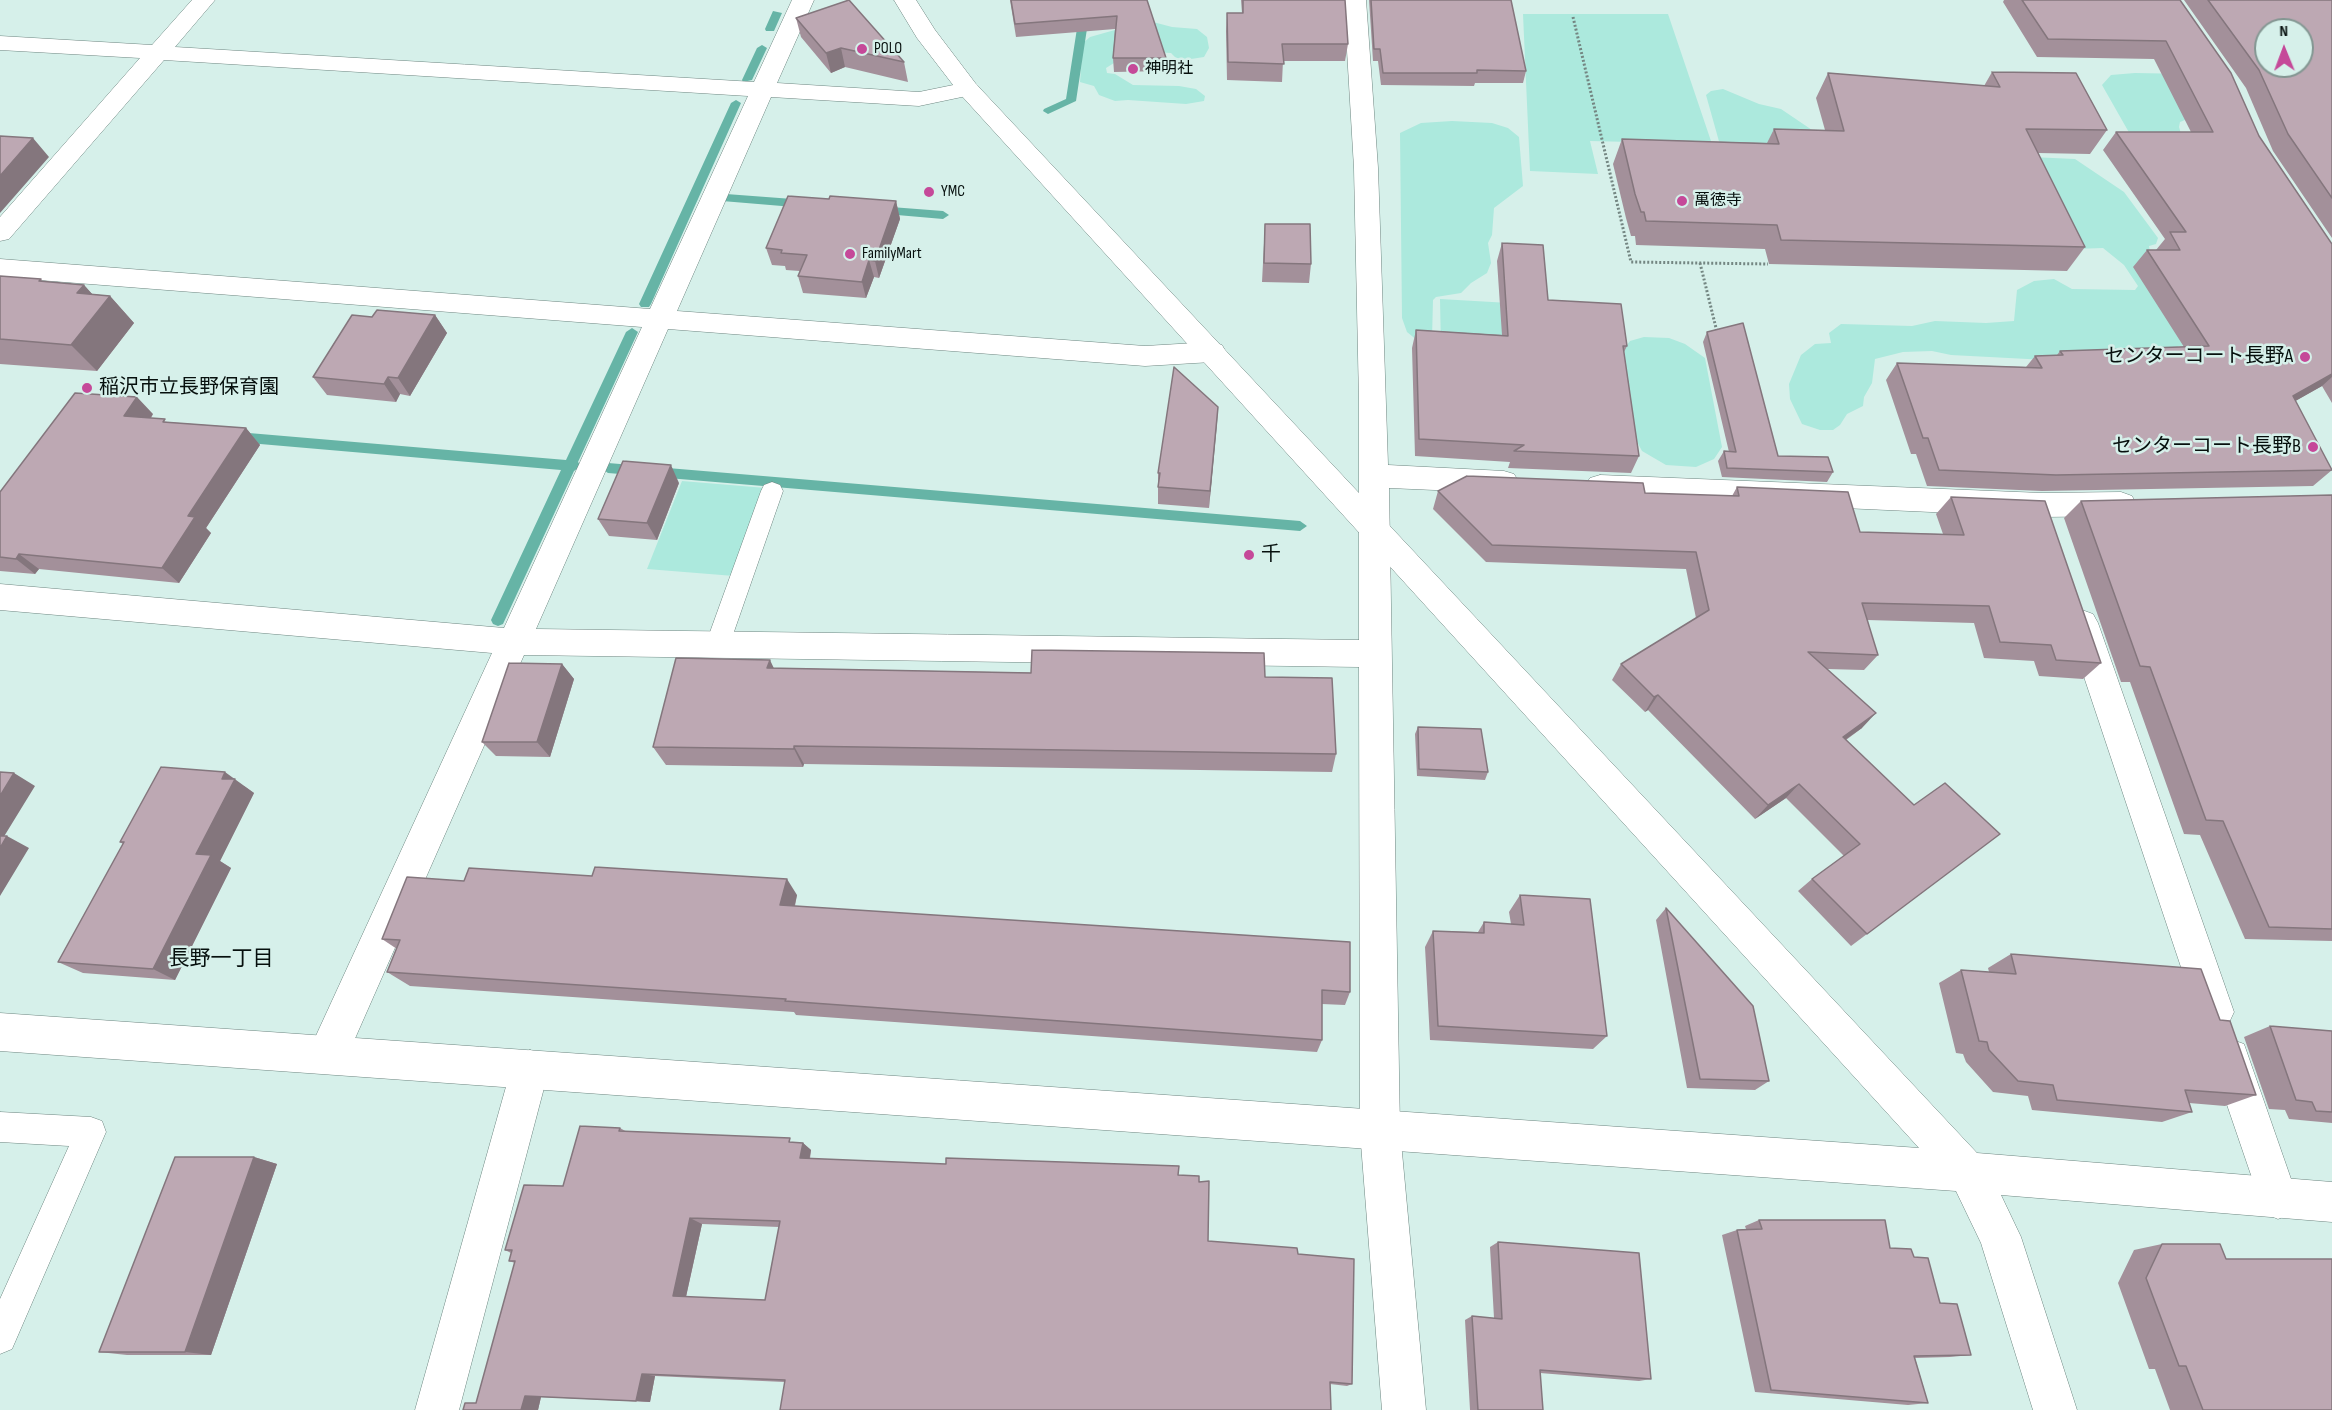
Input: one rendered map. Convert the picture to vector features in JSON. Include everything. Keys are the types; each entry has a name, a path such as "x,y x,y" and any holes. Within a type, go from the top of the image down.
{"street":[{"path":"0,233 204,0"},
{"path":"328,1054 803,0"},
{"path":"905,0 925,33 968,89 1968,1172 2000,1237 2055,1410"},
{"path":"1355,0 1366,168 1374,476 1380,1131 1404,1410"},
{"path":"0,43 919,99 968,89"},
{"path":"0,268 1145,356 1212,352"},
{"path":"1374,476 1536,483"},
{"path":"1571,485 2042,505 2146,503"},
{"path":"2042,505 2054,538"},
{"path":"2072,594 2278,1199"},
{"path":"0,597 514,642 1376,654"},
{"path":"0,1032 1968,1172 2332,1202"},
{"path":"437,1410 530,1069"}],"lane":[{"path":"717,646 772,491"},
{"path":"0,1127 91,1132 0,1337"}],"path":[{"path":"1573,17 1631,262 1768,264"},
{"path":"1700,263 1720,343"}],"green space":[{"path":"1523,14 1668,14 1712,144 1590,141 1598,174 1530,171"},
{"path":"1153,22 1172,27 1197,29 1207,37 1209,48 1204,57 1176,58 1171,53 1133,51 1106,68 1107,73 1115,74 1133,85 1179,86 1196,89 1205,96 1204,101 1186,104 1115,101 1099,95 1094,86 1080,82 1083,43 1090,37"},
{"path":"2189,74 2185,120 2180,122 2179,127 2182,137 2135,143 2102,85 2111,75"},
{"path":"1723,89 1759,104 1781,109 1812,130 2031,157 2075,159 2124,192 2158,238 2156,244 2149,246 2150,253 2209,344 2178,346 2176,351 2047,360 1951,355 1932,351 1903,352 1875,359 1872,383 1864,397 1863,406 1847,414 1840,425 1833,430 1820,430 1802,424 1790,399 1789,384 1801,355 1815,344 1831,343 1829,333 1841,324 1912,326 1935,321 1986,323 2014,321 2017,290 2034,281 2054,279 2072,289 2135,290 2138,286 2124,265 2103,248 2075,249 1720,145 1706,95 1711,91"},
{"path":"1452,121 1492,123 1508,128 1519,137 1523,186 1494,208 1492,235 1488,243 1491,263 1487,273 1471,283 1461,293 1436,297 1433,300 1432,338 1418,341 1407,332 1402,318 1400,133 1421,123"},
{"path":"1440,299 1544,305 1549,355 1441,349"},
{"path":"1644,337 1669,338 1685,344 1705,358 1722,447 1714,459 1696,467 1666,465 1642,451 1634,436 1624,349 1630,341"},
{"path":"682,481 766,488 734,576 647,569"}],"building":[{"path":"849,0 904,62 841,48 826,53 796,18"},
{"path":"1011,0 1147,0 1166,58 1113,58 1117,16 1015,24"},
{"path":"1243,0 1345,0 1348,44 1282,44 1284,64 1228,62 1227,13 1243,13"},
{"path":"1371,0 1511,0 1526,71 1383,73 1380,49 1374,49"},
{"path":"2022,0 2180,0 2231,73 2259,136 2332,244 2332,374 2293,396 2332,470 2056,475 1939,470 1928,438 1923,438 1897,363 2042,368 2035,356 2063,355 2060,351 2209,346 2147,250 2180,250 2170,232 2186,232 2116,132 2213,132 2166,41 2048,39"},
{"path":"2208,0 2332,0 2332,198 2288,134 2263,78 2314,78 2314,18 2254,18 2254,63"},
{"path":"1992,72 2076,73 2107,130 2026,129 2085,247 1781,240 1777,225 1646,221 1644,212 1641,212 1622,139 1779,144 1774,129 1844,131 1828,73 2000,87"},
{"path":"0,136 33,138 0,176"},
{"path":"788,196 829,199 830,196 896,201 875,261 869,260 862,282 798,276 807,255 781,253 782,250 766,248"},
{"path":"1265,224 1310,224 1311,264 1264,263"},
{"path":"1502,243 1543,245 1548,300 1621,304 1627,346 1623,346 1639,456 1514,451 1524,445 1419,439 1416,330 1508,336"},
{"path":"0,276 84,285 77,293 110,296 71,345 0,339"},
{"path":"377,310 435,315 398,378 388,377 384,384 313,377 352,315 372,317"},
{"path":"1743,323 1778,456 1828,457 1833,472 1727,468 1724,451 1736,452 1707,332"},
{"path":"1174,367 1218,407 1210,491 1158,487 1160,473 1158,473"},
{"path":"75,393 137,397 124,416 165,419 163,422 246,428 188,516 195,517 162,568 19,554 16,559 0,557 0,492"},
{"path":"623,461 671,465 647,523 598,519"},
{"path":"1467,476 1643,483 1645,493 1739,496 1737,487 1848,492 1860,532 1964,535 1951,497 2045,501 2101,663 2056,660 2051,645 2000,642 1989,606 1862,603 1878,655 1808,652 1876,713 1843,737 1914,805 1945,783 2000,834 1867,934 1812,879 1860,844 1799,784 1768,805 1658,695 1654,697 1621,664 1709,610 1696,552 1492,545 1438,491"},
{"path":"2332,495 2332,929 2269,927 2223,821 2206,820 2150,667 2140,666 2081,501"},
{"path":"1032,650 1264,653 1265,677 1332,678 1336,754 794,746 794,749 653,747 676,658 770,660 767,668 1031,673"},
{"path":"509,663 562,664 537,742 482,742"},
{"path":"1418,727 1481,729 1488,772 1419,769"},
{"path":"161,767 225,772 222,779 235,779 196,854 211,855 153,969 58,962 124,842 120,842"},
{"path":"0,772 14,773 0,796"},
{"path":"0,836 7,836 0,848"},
{"path":"595,867 787,879 780,905 1350,942 1350,992 1322,990 1322,1040 785,1001 786,999 387,972 400,940 382,939 407,877 464,881 469,868 592,876"},
{"path":"1520,895 1590,899 1607,1036 1438,1026 1433,931 1484,933 1484,922 1524,925"},
{"path":"1666,908 1753,1006 1769,1081 1700,1079"},
{"path":"2011,954 2201,969 2220,1020 2230,1021 2256,1095 2185,1090 2192,1112 2057,1100 2053,1085 2018,1081 1989,1050 1987,1042 1979,1041 1961,970 2016,974"},
{"path":"2270,1026 2332,1031 2332,1112 2316,1111 2312,1102 2296,1100"},
{"path":"580,1126 620,1128 619,1131 790,1138 789,1142 803,1143 800,1158 946,1164 946,1158 1179,1166 1178,1175 1199,1176 1199,1182 1209,1181 1208,1241 1297,1248 1298,1254 1354,1259 1352,1384 1330,1382 1331,1410 780,1410 785,1380 642,1374 636,1401 525,1396 521,1410 463,1410 465,1403 476,1403 515,1261 509,1261 512,1250 505,1250 524,1185 563,1186","holes":["690,1218 780,1221 765,1300 673,1296"]},
{"path":"175,1157 254,1157 185,1352 99,1352"},
{"path":"1759,1220 1885,1220 1890,1248 1911,1249 1914,1257 1928,1258 1940,1303 1957,1304 1971,1355 1914,1356 1928,1403 1771,1390 1737,1230 1762,1229"},
{"path":"1498,1242 1639,1253 1651,1379 1540,1370 1543,1410 1478,1410 1472,1316 1502,1319"},
{"path":"2162,1244 2220,1244 2226,1259 2332,1259 2332,1410 2203,1410 2186,1366 2179,1366 2146,1278"}],"waterway":[{"path":"1048,111 1071,101 1083,22 1078,0"},
{"path":"770,29 777,13"},
{"path":"747,80 762,48"},
{"path":"645,304 736,103"},
{"path":"726,198 806,204"},
{"path":"878,210 943,215"},
{"path":"570,466 632,332"},
{"path":"237,437 570,466"},
{"path":"498,620 570,466"},
{"path":"570,466 574,466"},
{"path":"608,468 1300,526"}],"place":[{"name":"POLO","path":"862,49"},
{"name":"神明社","path":"1133,69"},
{"name":"YMC","path":"929,192"},
{"name":"萬徳寺","path":"1682,201"},
{"name":"FamilyMart","path":"850,254"},
{"name":"センターコート長野A","path":"2305,357"},
{"name":"稲沢市立長野保育園","path":"87,388"},
{"name":"センターコート長野B","path":"2313,447"},
{"name":"千","path":"1249,555"}],"district":[{"name":"長野一丁目","path":"221,960"}]}
